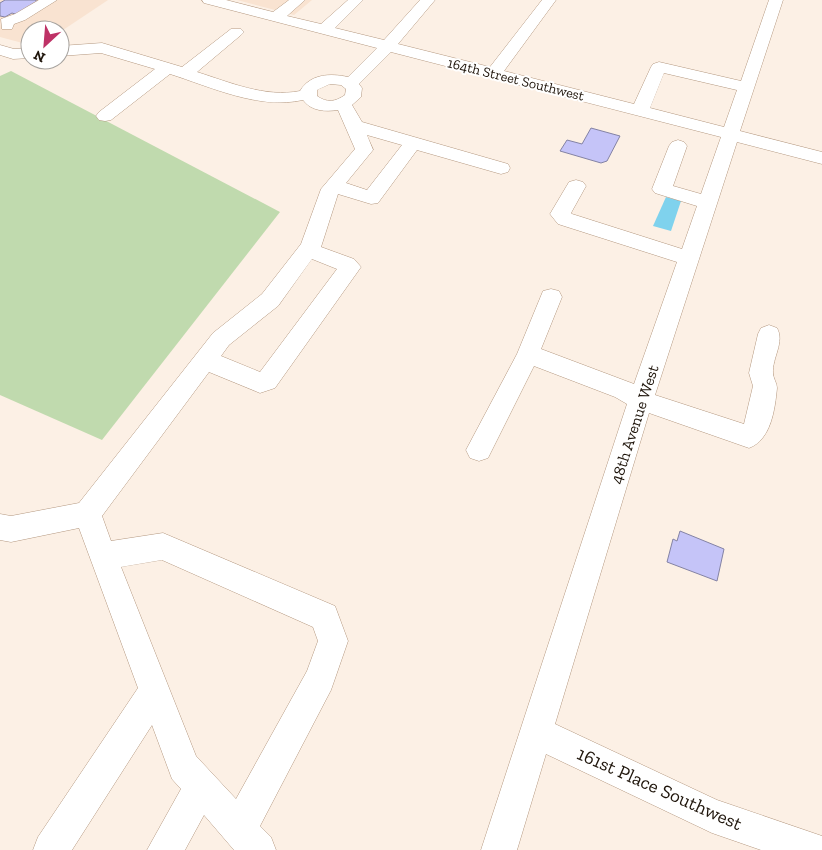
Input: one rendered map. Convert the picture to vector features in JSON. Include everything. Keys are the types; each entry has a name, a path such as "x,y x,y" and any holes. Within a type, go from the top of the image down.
{"street":[{"path":"7,26 6,22 20,18 50,0"},
{"name":"164th Street Southwest","path":"209,0 822,158"},
{"path":"276,17 298,0"},
{"path":"324,30 356,0"},
{"path":"307,94 313,102 327,106 347,94 428,0"},
{"path":"494,73 549,0"},
{"name":"48th Avenue West","path":"499,850 641,400 776,0"},
{"path":"185,73 236,32"},
{"path":"357,54 369,41"},
{"path":"70,50 102,48 259,96 288,98 307,94"},
{"path":"0,50 13,54 20,54"},
{"path":"640,111 663,61 746,87"},
{"path":"307,94 314,83 334,79 346,66"},
{"path":"105,116 167,68"},
{"path":"0,527 11,529 87,514 221,339 270,300 311,246 328,193 364,150 355,126 347,94 334,79"},
{"path":"355,126 502,168"},
{"path":"334,186 371,198 413,143"},
{"path":"678,146 662,189 708,203"},
{"path":"576,186 560,214 565,219 690,258"},
{"path":"206,360 260,383 267,381 350,269 347,264 308,250"},
{"path":"480,450 528,354 551,297"},
{"path":"528,354 624,390 641,400 749,437 757,426 759,418 765,386 761,373 769,334"},
{"path":"87,514 103,556 155,691 184,767 248,839 320,678 333,640 324,617 163,546 103,556"},
{"path":"51,850 155,691"},
{"name":"161st Place Southwest","path":"537,732 712,816 813,850"},
{"path":"165,850 200,786"}],"shaded area":[{"path":"0,0 108,0 70,25 70,20 20,20 20,42 0,37"},
{"path":"237,0 312,0 294,15"}],"green space":[{"path":"11,71 280,212 102,440 0,395 0,76"}],"water":[{"path":"666,197 681,201 671,231 653,226"}],"building":[{"path":"5,0 35,0 40,3 18,15 12,13 5,17 0,16 0,3"},
{"path":"591,128 620,136 607,161 601,163 560,151 567,140 582,144"},
{"path":"680,531 724,549 717,581 667,562 673,539 677,541"}]}
